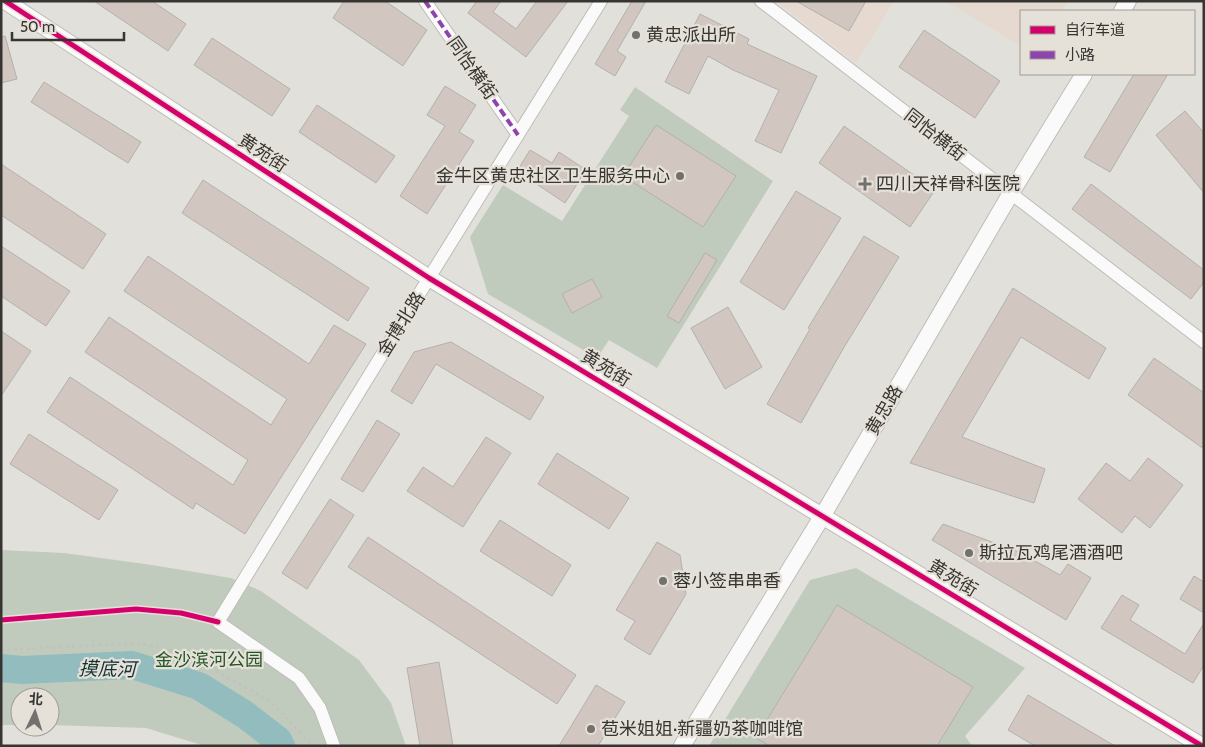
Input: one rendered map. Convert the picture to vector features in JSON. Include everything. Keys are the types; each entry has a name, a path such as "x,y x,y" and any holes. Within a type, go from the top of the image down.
{"street":[{"name":"黄苑街","path":"4,1 430,278 1202,746"},
{"name":"同怡横街","path":"424,1 518,135"},
{"name":"金博北路","path":"334,746 320,708 299,678 218,622 601,1"},
{"name":"同怡横街","path":"761,1 1204,342"},
{"name":"黄忠路","path":"682,746 823,515 1010,193 1083,75"}],"path":[{"path":"1,650 140,643 185,654 270,701 313,746"}],"shaded area":[{"path":"776,1 894,1 856,63"},
{"path":"945,1 1068,1 1063,10 1020,10 1020,45"}],"green space":[{"path":"635,87 773,181 657,368 609,340 597,358 488,294 470,237 503,185 562,221 629,116 620,110"},
{"name":"金沙滨河公园","path":"1,550 64,553 231,578 261,591 359,660 391,703 406,746 205,746 146,728 60,725 60,687 10,687 10,725 1,725"},
{"path":"856,568 1025,668 965,736 972,746 709,746 810,580"}],"building":[{"path":"94,1 152,1 186,24 168,51"},
{"path":"344,1 385,1 427,30 403,66 333,18"},
{"path":"477,1 501,1 493,12 516,29 537,1 568,1 526,57 468,13"},
{"path":"632,1 646,1 617,51 626,57 615,76 595,64"},
{"path":"796,1 866,1 849,31"},
{"path":"700,14 749,39 747,44 817,76 781,153 755,141 779,90 733,70 708,56 689,94 665,82"},
{"path":"924,30 1000,81 975,118 899,67"},
{"path":"5,36 17,79 1,83 1,37"},
{"path":"212,38 290,89 272,116 194,65"},
{"path":"1133,75 1167,75 1110,172 1084,157"},
{"path":"44,82 141,142 128,163 31,102"},
{"path":"445,86 476,105 459,132 474,141 427,214 400,196 445,126 427,115"},
{"path":"317,105 395,156 376,183 299,132"},
{"path":"1185,111 1204,133 1204,193 1156,135"},
{"name":"金牛区黄忠社区卫生服务中心","path":"656,125 736,176 703,227 623,176"},
{"path":"844,126 935,190 910,227 819,163"},
{"path":"530,150 552,163 559,152 586,170 565,203 517,171"},
{"path":"1,164 106,234 83,269 1,215"},
{"path":"203,180 369,288 348,321 182,213"},
{"path":"1091,184 1204,270 1204,282 1191,299 1072,209"},
{"path":"796,191 841,218 784,310 740,282"},
{"path":"864,236 899,257 801,423 767,404 810,329 808,328"},
{"path":"1,246 70,291 46,326 1,296"},
{"path":"705,253 717,260 679,323 667,316"},
{"path":"148,256 309,364 334,325 366,344 245,534 196,503 193,509 47,412 70,377 233,485 248,460 85,352 109,317 271,425 287,399 124,291"},
{"path":"592,279 602,297 572,313 562,294"},
{"path":"1013,288 1106,348 1089,379 1021,337 962,437 1045,469 1034,503 910,463"},
{"path":"728,307 762,367 725,389 691,328"},
{"path":"1,331 31,351 1,396"},
{"path":"451,342 544,397 530,420 436,364 412,404 391,391 414,352"},
{"path":"1154,358 1204,393 1204,449 1128,395"},
{"path":"377,420 400,434 363,492 341,479"},
{"path":"29,434 118,490 99,520 10,464"},
{"path":"486,437 511,453 463,527 407,491 423,467 453,487"},
{"path":"557,453 629,498 609,529 538,484"},
{"path":"1148,458 1183,485 1150,528 1135,516 1122,533 1078,499 1106,463 1130,481"},
{"path":"330,499 354,515 307,589 282,573"},
{"path":"500,520 571,565 552,596 480,551"},
{"path":"943,524 1019,552 1060,575 1068,564 1091,578 1066,620 932,540"},
{"path":"368,537 576,675 557,704 348,567"},
{"path":"657,542 680,555 686,594 650,655 624,639 635,621 616,610"},
{"path":"1194,576 1204,582 1204,613 1180,599"},
{"path":"1122,595 1139,605 1130,620 1185,654 1204,623 1204,665 1193,683 1101,628"},
{"path":"837,605 973,687 937,746 770,746 756,738"},
{"path":"439,662 453,746 420,746 407,668"},
{"path":"596,685 625,702 598,746 559,746"},
{"path":"1028,695 1115,746 1035,746 1008,730"}],"waterway":[{"name":"摸底河","path":"1,668 22,670 132,665 199,686 244,714 278,740 281,746"}],"marked path":[{"path":"425,1 518,135"}],"cycle path":[{"path":"5,1 429,278 1202,746"},
{"path":"1,620 136,609 181,613 218,622"}],"place":[{"name":"黄忠派出所","path":"636,35"},
{"name":"金牛区黄忠社区卫生服务中心","path":"680,176"},
{"name":"四川天祥骨科医院","path":"865,184"},
{"name":"斯拉瓦鸡尾酒酒吧","path":"969,553"},
{"name":"蓉小签串串香","path":"663,581"},
{"name":"苞米姐姐·新疆奶茶咖啡馆","path":"591,729"}]}
